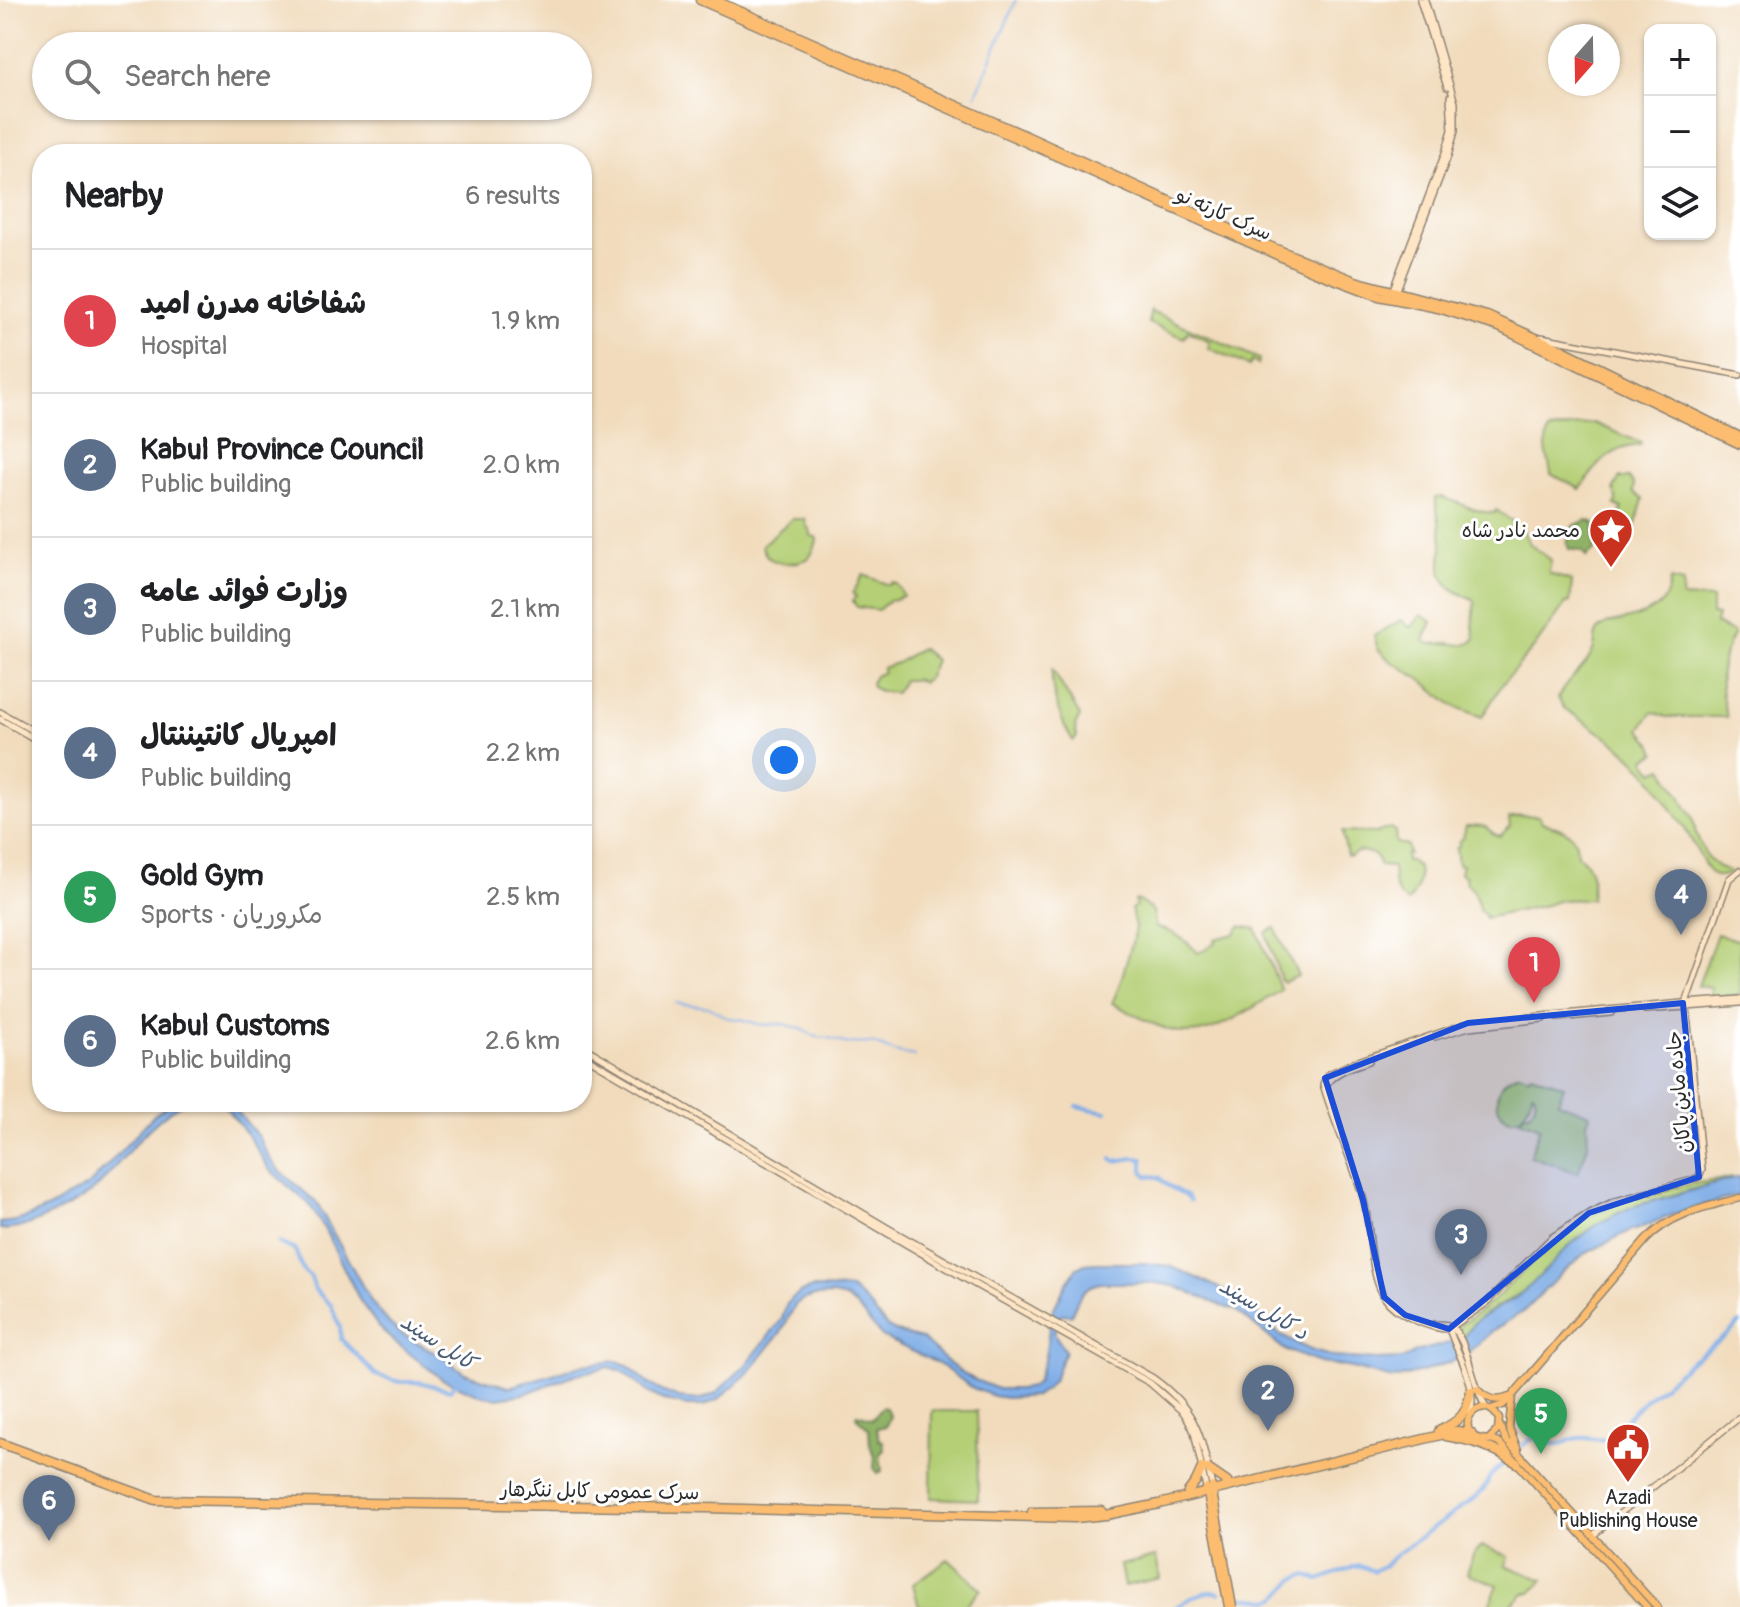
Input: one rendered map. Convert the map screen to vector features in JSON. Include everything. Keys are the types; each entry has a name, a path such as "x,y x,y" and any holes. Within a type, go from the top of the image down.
{"highway":[{"name":"سرک کارته نو","path":"700,0 1115,186 1150,195"},
{"name":"سرک کارته نو","path":"714,0 1095,164 1173,206 1315,266"},
{"name":"سرک کارته نو","path":"1173,206 1192,208 1379,296 1463,315 1499,327 1656,395 1740,437"},
{"name":"سرک کارته نو","path":"1342,279 1487,316 1740,444"},
{"path":"1440,1433 1462,1417 1474,1390"},
{"path":"1210,1489 1440,1433 1457,1428 1469,1419"},
{"path":"1440,1433 1477,1442 1520,1460"},
{"path":"1210,1489 1227,1482 1440,1433 1471,1433"},
{"name":"سرک عمومی کابل ننگرهار","path":"0,1440 146,1498 167,1501 706,1508 1075,1518 1120,1513 1210,1489"},
{"name":"سرک عمومی کابل ننگرهار","path":"0,1440 156,1496 978,1512 1098,1511 1210,1489"},
{"path":"1188,1492 1205,1468 1227,1482"}],"main road":[{"path":"1394,293 1451,148 1457,118 1423,0"},
{"path":"1527,334 1740,375"},
{"path":"0,712 32,730"},
{"path":"0,719 32,737"},
{"name":"جاده ماین پاکان","path":"1450,1327 1485,1304 1552,1237 1589,1213 1615,1201 1692,1180 1701,1174 1685,1005 1703,945 1729,879 1740,870"},
{"path":"1657,1607 1520,1460 1500,1444 1479,1439 1471,1433 1469,1419 1474,1390 1468,1358 1450,1327 1429,1322 1395,1306 1380,1282 1365,1196 1327,1084 1328,1080 1367,1062 1469,1027 1740,1001"},
{"path":"1450,1327 1483,1302 1551,1235 1588,1210 1614,1198 1697,1173 1685,1005"},
{"path":"592,1052 1049,1322"},
{"path":"592,1061 1070,1334 1150,1383 1183,1412 1194,1432 1210,1489 1231,1607"},
{"path":"1469,1419 1477,1409 1503,1405 1512,1396 1661,1225 1681,1215 1740,1198"},
{"path":"1456,1338 1461,1361 1474,1390 1483,1404 1497,1415 1506,1440 1520,1460 1647,1607"},
{"path":"1474,1390 1491,1399 1502,1400 1512,1396"},
{"path":"1489,1439 1496,1434 1512,1396"},
{"path":"1512,1396 1509,1428 1520,1460"},
{"path":"1592,1536 1740,1417"}],"highlighted area":[{"path":"1683,1003 1699,1177 1589,1213 1449,1329 1405,1315 1384,1297 1363,1200 1325,1078 1468,1023"}],"green space":[{"path":"1151,309 1259,359 1258,364 1252,361 1249,366 1208,348 1210,341 1188,331 1184,338 1148,323"},
{"path":"1594,423 1641,443 1610,456 1580,489 1551,474 1547,437 1549,431"},
{"path":"1620,478 1629,478 1634,485 1633,492 1643,499 1633,534 1617,528 1622,508 1615,505 1614,488"},
{"path":"1441,497 1481,511 1495,513 1496,510 1521,525 1530,543 1551,560 1550,574 1572,581 1570,602 1565,604 1537,644 1503,683 1482,717 1454,706 1389,660 1378,649 1374,636 1401,620 1411,628 1421,615 1432,622 1424,640 1430,644 1461,645 1474,641 1475,601 1451,588 1442,575 1441,536 1435,498"},
{"path":"792,519 805,519 810,535 817,538 816,546 809,558 803,561 774,561 762,545"},
{"path":"1587,520 1595,523 1595,550 1586,557 1582,551 1569,549 1567,543 1573,526"},
{"path":"863,575 889,585 894,583 903,596 889,601 878,610 857,607 853,593"},
{"path":"1670,580 1683,583 1682,598 1712,599 1712,615 1717,616 1715,624 1734,633 1724,654 1721,674 1727,717 1666,717 1653,712 1640,729 1656,753 1645,759 1654,772 1663,768 1693,818 1696,834 1707,858 1732,872 1723,876 1714,876 1707,869 1687,832 1646,771 1617,744 1564,708 1558,698 1589,659 1600,628 1657,607 1666,596"},
{"path":"921,648 935,660 928,677 922,682 903,680 896,693 872,687 875,676 883,672 882,668"},
{"path":"1052,669 1080,716 1075,726 1077,737 1073,741 1057,706"},
{"path":"1539,816 1542,822 1572,836 1577,855 1589,868 1591,899 1560,900 1485,918 1474,891 1460,873 1462,865 1458,864 1456,848 1466,826 1482,826 1500,836 1510,826 1509,818"},
{"path":"1390,828 1395,831 1396,843 1407,845 1409,854 1406,854 1406,861 1417,865 1418,885 1408,902 1397,891 1393,867 1380,866 1376,856 1366,852 1347,855 1342,832 1376,833"},
{"path":"1137,900 1153,911 1156,928 1179,937 1198,953 1216,942 1215,939 1235,934 1240,926 1256,929 1281,990 1225,1023 1189,1033 1160,1026 1112,1003 1133,940 1135,927 1131,909 1136,906"},
{"path":"1275,928 1298,976 1284,982 1266,933"},
{"path":"1717,934 1740,941 1740,995 1711,998 1711,988 1698,986"},
{"path":"1516,1074 1528,1077 1531,1074 1564,1086 1558,1102 1590,1114 1587,1123 1588,1145 1578,1173 1530,1156 1540,1127 1520,1119 1534,1107 1534,1093 1526,1110 1518,1118 1509,1119 1502,1114 1498,1094 1503,1083"},
{"path":"1733,1178 1631,1207 1599,1223 1571,1244 1524,1291 1474,1323 1462,1339 1461,1324 1487,1306 1574,1225 1640,1196"},
{"path":"882,1407 890,1416 886,1426 877,1428 884,1450 880,1454 882,1471 878,1473 874,1468 869,1429 857,1415 872,1419"},
{"path":"932,1411 977,1411 978,1500 931,1498"},
{"path":"1482,1546 1509,1556 1506,1566 1544,1580 1509,1607 1488,1607 1498,1585 1467,1573 1473,1555"},
{"path":"1156,1557 1160,1578 1124,1586 1120,1565"},
{"path":"948,1559 981,1589 965,1607 919,1607 913,1584"}],"water":[{"path":"169,1112 139,1139 87,1195 32,1223 0,1229 0,1223 28,1217 90,1184 154,1115"},
{"path":"229,1112 238,1112 258,1136 279,1170 316,1202 372,1303 390,1324 465,1373 509,1387 583,1365 616,1361 627,1365 663,1392 679,1398 700,1400 716,1393 745,1366 782,1319 791,1299 812,1288 851,1289 887,1327 922,1339 951,1365 973,1379 998,1389 1031,1387 1037,1382 1045,1358 1051,1314 1067,1282 1077,1268 1096,1263 1170,1266 1247,1304 1279,1334 1313,1351 1334,1357 1403,1359 1416,1352 1463,1339 1480,1318 1531,1285 1571,1244 1599,1223 1631,1207 1740,1177 1740,1195 1631,1230 1583,1255 1524,1311 1497,1328 1467,1354 1422,1372 1393,1379 1320,1363 1285,1350 1234,1309 1174,1286 1101,1283 1085,1290 1071,1315 1060,1316 1054,1333 1065,1351 1053,1381 1035,1396 1007,1398 973,1388 937,1363 882,1337 856,1306 845,1298 833,1295 815,1296 796,1304 781,1332 751,1370 719,1399 704,1406 686,1406 649,1393 622,1371 609,1367 574,1375 524,1394 497,1398 483,1396 442,1379 378,1326 360,1301 310,1205 269,1169"}],"waterway":[{"path":"976,95 1016,0"},
{"path":"675,1003 709,1007 728,1018 761,1025 784,1024 817,1037 848,1044 871,1043 915,1056"},
{"path":"1077,1106 1095,1110"},
{"path":"1096,1110 1106,1112"},
{"path":"1112,1159 1143,1159 1143,1171 1148,1176 1159,1177 1190,1201"},
{"name":"کابل سيند","path":"279,1243 295,1250 315,1290 331,1305 340,1327 341,1339 376,1375 450,1390 458,1381"},
{"path":"1667,1382 1740,1323"},
{"path":"1522,1446 1534,1438 1553,1444 1576,1438 1606,1439 1664,1385"},
{"path":"1236,1597 1270,1600 1277,1598 1294,1580 1305,1575 1319,1580 1358,1565 1373,1571 1385,1565 1476,1497 1490,1476 1508,1460"},
{"path":"1176,1607 1203,1593 1220,1593"}],"place":[{"name":"محمد نادر شاه","path":"1611,569"},
{"name":"امپریال کانتیننتال","path":"1681,935"},
{"name":"شفاخانه مدرن امید","path":"1534,1003"},
{"name":"وزارت فوائد عامه","path":"1461,1275"},
{"name":"Kabul Province Council","path":"1268,1431"},
{"name":"Gold Gym","path":"1541,1454"},
{"name":"Azadi Publishing House","path":"1628,1484"},
{"name":"Kabul Customs","path":"49,1541"}],"water label":[{"name":"د کابل سيند","path":"1264,1309"}]}
